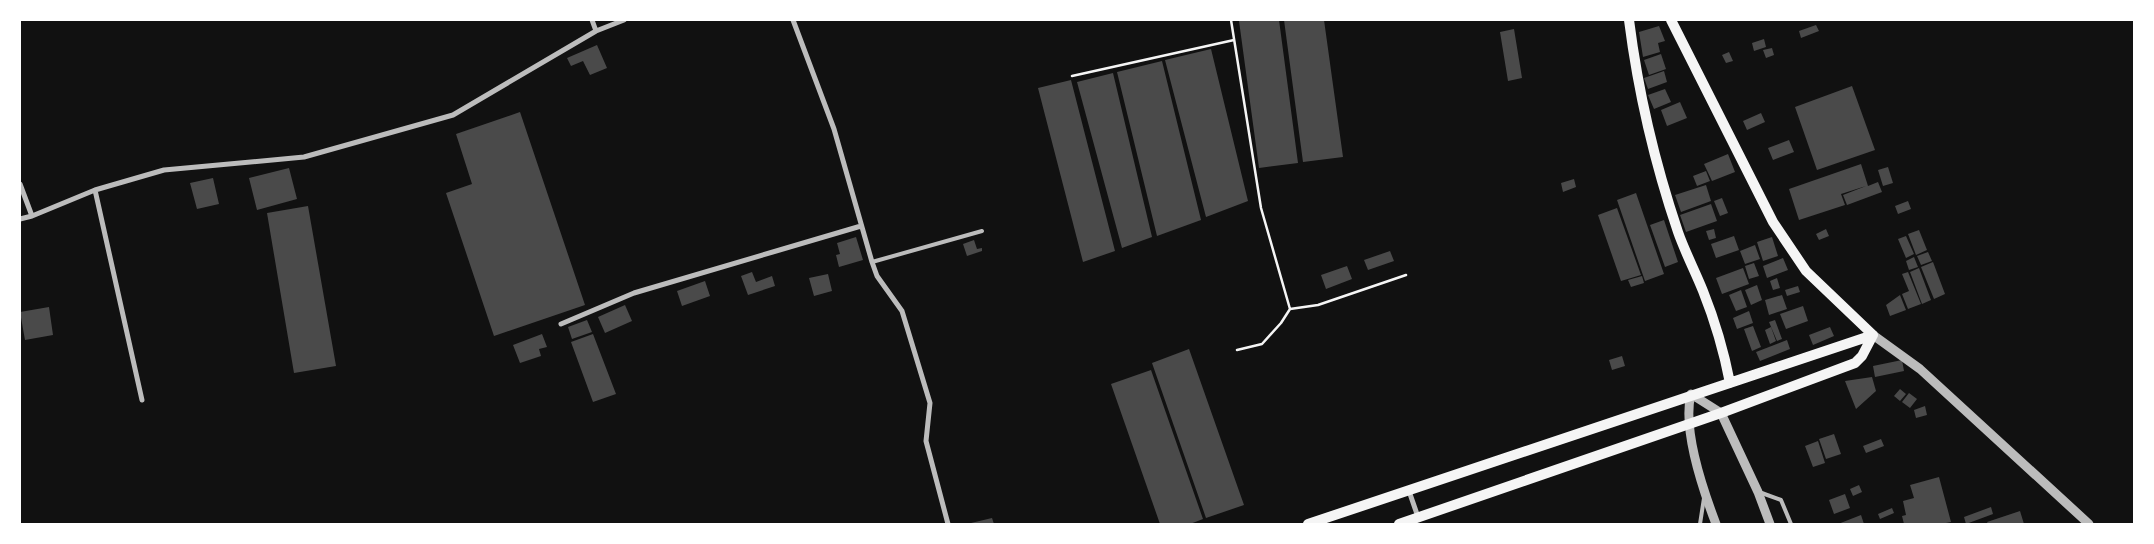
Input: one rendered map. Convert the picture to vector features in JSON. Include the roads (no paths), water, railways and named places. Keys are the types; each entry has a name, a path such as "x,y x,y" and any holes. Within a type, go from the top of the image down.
{"main road":[{"path":"1628,20 1634,66 1664,185 1678,233 1704,293 1725,357 1730,383"},
{"path":"1671,20 1773,222 1806,271 1873,334"},
{"path":"1308,524 1873,334"},
{"path":"1398,524 1420,521 1856,363 1862,356 1873,334"}],"street":[{"path":"592,20 596,32"},
{"path":"20,219 32,216 94,190 164,170 304,157 454,115 596,32 624,20"},
{"path":"793,20 834,129 877,276 902,311 930,403 926,441 948,524"},
{"path":"20,184 32,216"},
{"path":"94,190 142,400"},
{"path":"561,324 634,293 861,226"},
{"path":"1873,334 1927,375 2089,524"},
{"path":"1716,524 1704,494 1688,423 1692,394 1721,413 1758,492 1770,524"},
{"path":"1408,490 1420,521"}],"lane":[{"path":"872,262 982,231"},
{"path":"1758,492 1781,500 1791,524"},
{"path":"1700,524 1704,494"}]}
